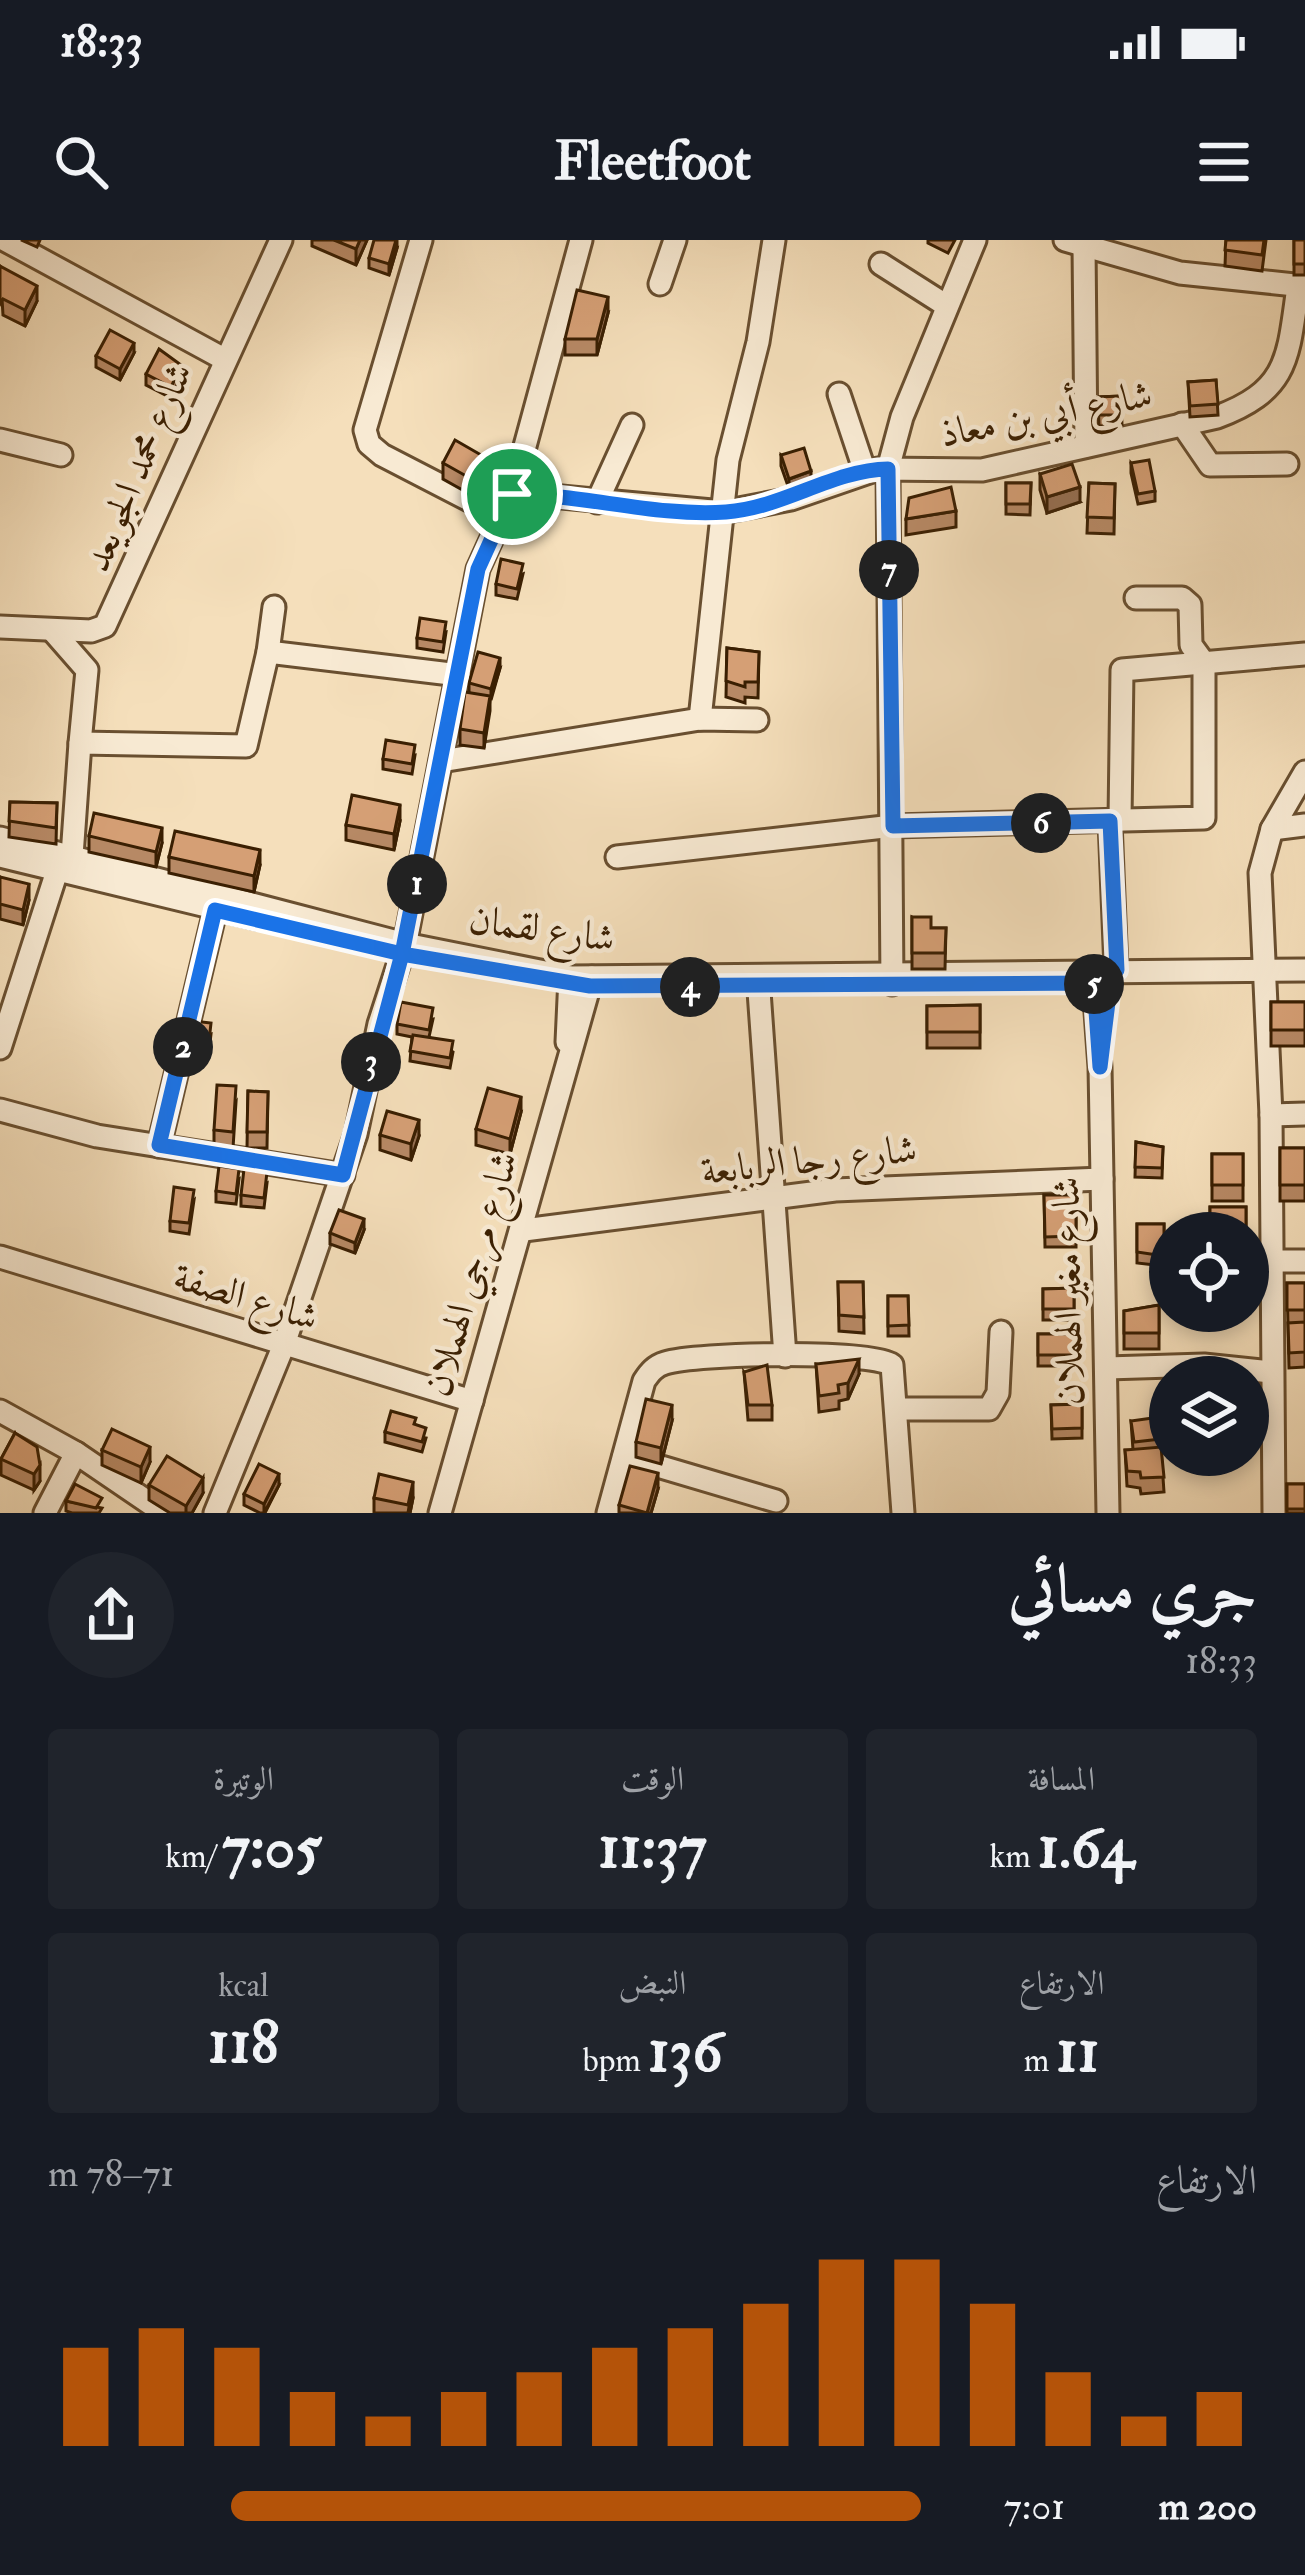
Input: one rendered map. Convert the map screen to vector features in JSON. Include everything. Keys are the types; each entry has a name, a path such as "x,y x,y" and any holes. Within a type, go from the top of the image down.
{"street":[{"path":"5,240 224,359"},
{"name":"شارع محمد الجويعد","path":"0,627 91,631 105,626 116,611 224,359 281,240"},
{"name":"شارع أبي بن معاذ","path":"422,240 368,412 369,444 465,500 489,503 512,494 723,512 791,500 865,472 982,470 1182,424 1243,407 1272,386 1288,362 1302,287"},
{"path":"215,1513 283,1347 343,1175 404,949 478,569 512,494 581,240"},
{"path":"660,284 675,240"},
{"path":"700,719 728,460 758,342 774,240"},
{"path":"892,979 888,469 896,431 975,240"},
{"path":"1086,446 1075,243 1180,273 1302,287"},
{"path":"881,264 947,306"},
{"path":"838,394 865,472"},
{"path":"1182,424 1210,465 1287,464"},
{"path":"597,502 632,425"},
{"path":"0,440 61,455"},
{"path":"617,856 893,826 1204,818 1204,663 1191,645 1190,605 1182,598 1136,598"},
{"path":"80,743 246,746 274,608"},
{"path":"0,1048 64,864 80,743 86,665 52,630"},
{"path":"268,652 459,675"},
{"path":"1204,663 1305,654"},
{"name":"شارع مغير الهملان","path":"1108,1513 1100,1067 1120,671 1204,663"},
{"path":"441,761 700,719 758,720"},
{"path":"1274,1513 1271,1115 1260,873 1272,829 1305,772"},
{"path":"1272,829 1305,825"},
{"name":"شارع لقمان","path":"0,838 64,864 215,910 580,981 1105,976 1266,977 1305,983"},
{"name":"شارع لقمان","path":"0,856 64,864 404,949"},
{"path":"159,1145 215,910"},
{"name":"شارع لقمان","path":"1266,977 1305,970"},
{"name":"شارع مرجي الهملان","path":"440,1513 524,1230 580,981"},
{"path":"759,982 784,1356"},
{"path":"0,1110 97,1136 343,1175"},
{"path":"1271,1115 1305,1114"},
{"name":"شارع رجا الربابعة","path":"524,1230 771,1197 928,1184 1102,1179"},
{"name":"شارع الصفة","path":"0,1257 472,1401"},
{"path":"1270,1261 1305,1262"},
{"path":"898,1409 989,1408 998,1393 1001,1332"},
{"path":"608,1513 644,1381 654,1368 673,1361 784,1356 881,1358 896,1370 903,1513"},
{"path":"1107,1368 1204,1365 1271,1372"},
{"path":"0,1411 76,1453 164,1513"},
{"path":"45,1513 76,1453"},
{"path":"624,1456 776,1501"}],"building":[{"path":"334,240 360,240 356,249"},
{"path":"374,240 396,240 389,264 369,258"},
{"path":"1226,240 1264,240 1262,255 1225,250"},
{"path":"1294,240 1305,240 1305,264 1294,264"},
{"path":"0,266 37,286 25,310 3,299 0,304"},
{"path":"577,290 608,297 597,339 565,339"},
{"path":"110,330 134,343 120,369 96,356"},
{"path":"159,349 181,365 171,387 146,374"},
{"path":"1216,380 1218,404 1190,406 1188,382"},
{"path":"1121,396 1122,415 1099,415 1098,397"},
{"path":"455,440 495,463 487,479 475,481 443,463"},
{"path":"804,448 811,471 789,479 781,455"},
{"path":"1149,460 1155,491 1138,494 1131,463"},
{"path":"1072,464 1080,487 1047,497 1040,474"},
{"path":"1006,483 1031,483 1030,504 1006,504"},
{"path":"1089,483 1115,484 1114,518 1087,517"},
{"path":"951,487 956,511 906,519 909,498"},
{"path":"501,559 523,564 517,589 496,584"},
{"path":"420,618 446,622 443,642 417,638"},
{"path":"727,648 759,652 758,682 745,682 745,687 726,681"},
{"path":"478,652 500,658 491,689 469,683"},
{"path":"465,692 490,696 484,733 460,729"},
{"path":"386,740 415,745 412,764 383,759"},
{"path":"352,795 400,805 394,834 346,825"},
{"path":"10,802 57,803 56,828 9,821"},
{"path":"94,813 162,828 156,852 89,836"},
{"path":"175,831 260,850 254,876 169,857"},
{"path":"0,877 29,884 23,910 0,904"},
{"path":"912,917 931,917 931,928 946,928 945,953 912,953"},
{"path":"401,1002 433,1008 429,1030 397,1024"},
{"path":"1271,1002 1305,1002 1305,1030 1271,1030"},
{"path":"980,1005 980,1032 927,1032 927,1006"},
{"path":"193,1021 211,1023 209,1041 191,1039"},
{"path":"413,1035 453,1041 450,1058 410,1051"},
{"path":"217,1085 236,1086 233,1132 214,1130"},
{"path":"488,1088 521,1097 510,1139 476,1129"},
{"path":"248,1091 268,1092 267,1132 247,1132"},
{"path":"387,1111 419,1120 411,1144 380,1135"},
{"path":"1136,1142 1163,1147 1162,1168 1135,1167"},
{"path":"1280,1148 1305,1148 1305,1185 1280,1185"},
{"path":"1212,1154 1243,1154 1243,1185 1212,1185"},
{"path":"219,1166 239,1169 236,1194 216,1191"},
{"path":"244,1169 267,1172 264,1198 241,1195"},
{"path":"174,1187 194,1190 189,1223 170,1221"},
{"path":"1044,1195 1076,1195 1076,1236 1045,1237"},
{"path":"1210,1207 1246,1207 1246,1212 1210,1212"},
{"path":"339,1210 364,1219 355,1243 330,1233"},
{"path":"1137,1224 1149,1224 1149,1254 1137,1252"},
{"path":"838,1282 863,1282 864,1317 839,1315"},
{"path":"1287,1283 1305,1283 1305,1310 1287,1310"},
{"path":"1074,1288 1074,1309 1043,1309 1043,1289"},
{"path":"888,1296 908,1296 909,1325 888,1326"},
{"path":"1149,1307 1149,1332 1159,1333 1124,1333 1124,1311"},
{"path":"1305,1322 1305,1352 1289,1353 1288,1323"},
{"path":"1038,1334 1076,1334 1076,1355 1038,1355"},
{"path":"859,1359 848,1383 838,1385 839,1393 819,1396 816,1364"},
{"path":"767,1365 772,1405 748,1405 744,1372"},
{"path":"646,1399 672,1405 661,1448 636,1442"},
{"path":"1082,1404 1082,1428 1052,1429 1051,1405"},
{"path":"391,1411 416,1418 414,1424 426,1428 422,1442 385,1432"},
{"path":"1149,1418 1149,1440 1134,1442 1131,1421"},
{"path":"112,1429 150,1447 141,1467 102,1450"},
{"path":"15,1433 37,1447 40,1465 34,1474 1,1459"},
{"path":"1149,1448 1149,1476 1164,1477 1141,1478 1140,1472 1127,1471 1125,1450"},
{"path":"167,1456 203,1478 186,1506 149,1485"},
{"path":"259,1464 279,1474 264,1504 244,1494"},
{"path":"630,1466 658,1473 647,1513 619,1505"},
{"path":"379,1474 413,1482 408,1505 374,1498"},
{"path":"75,1484 102,1498 96,1508 66,1501"},
{"path":"1287,1484 1305,1484 1305,1509 1287,1509"}],"route":[{"path":"512,494 478,569 402,954 215,910 159,1145 343,1175 379,1024 402,954 590,986 1094,983 1100,1067 1112,970 1117,970 1110,821 893,826 888,469 865,472 791,500 723,512 512,494"}]}
